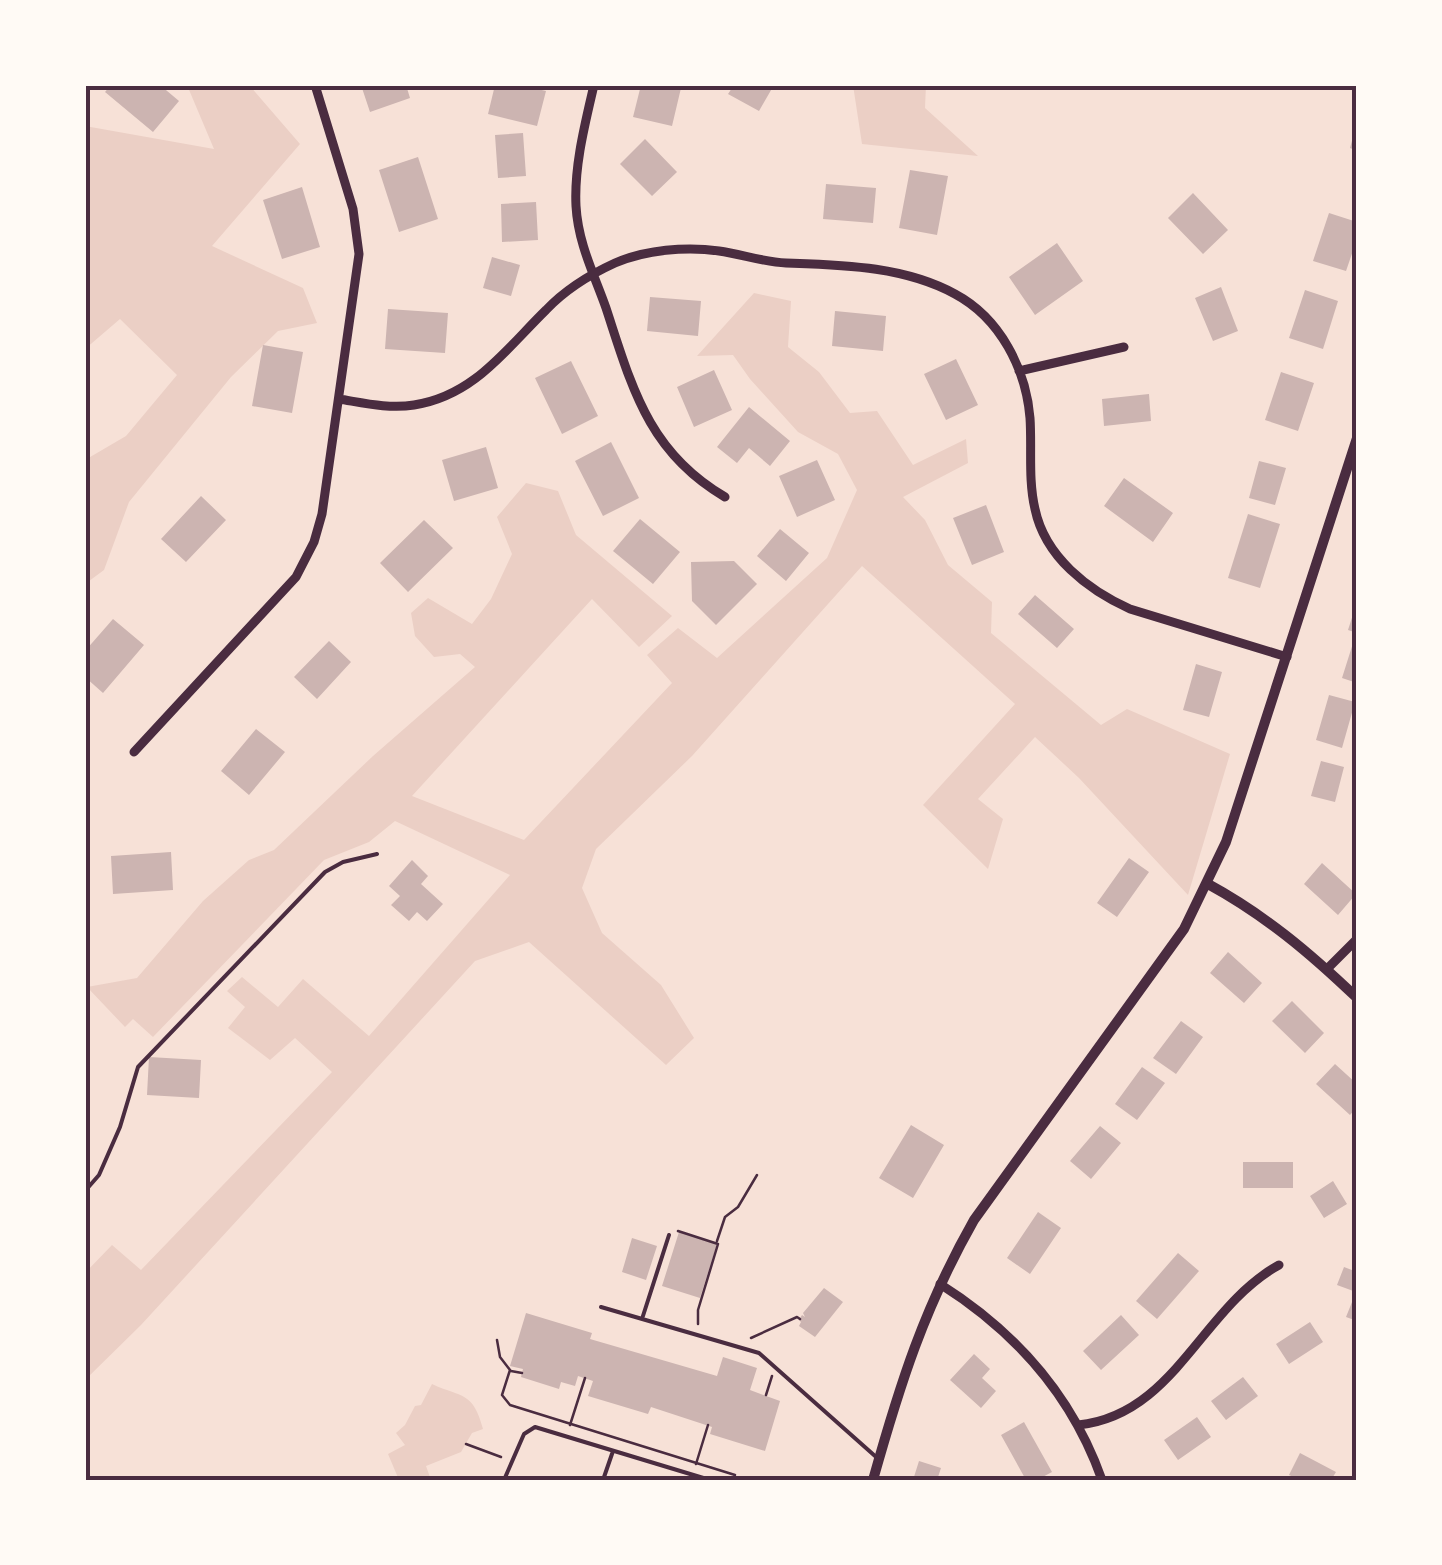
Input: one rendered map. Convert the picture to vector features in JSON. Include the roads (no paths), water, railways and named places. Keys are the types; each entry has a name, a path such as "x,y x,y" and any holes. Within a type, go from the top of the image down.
{"street":[{"path":"134,752 296,577 322,514 358,274 358,234 314,85"},
{"path":"594,85 577,178 582,248 654,432 684,469 724,496"},
{"path":"339,400 389,407 414,405 452,394 486,373 549,306 593,274 632,258 701,249 780,263 866,268 913,277 957,294 977,308 1008,345 1030,413 1034,508 1043,531 1070,570 1108,599 1130,609 1287,657"},
{"path":"1018,371 1124,348"},
{"path":"873,1480 910,1353 974,1220 1184,929 1208,884 1226,842 1357,438"},
{"path":"1208,884 1282,930 1357,998"},
{"path":"1328,969 1357,939"},
{"path":"1078,1424 1109,1419 1142,1403 1176,1370 1234,1298 1279,1265"},
{"path":"940,1284 979,1310 1042,1370 1078,1424 1102,1480"}],"lane":[{"path":"85,1191 98,1175 120,1127 138,1067 324,872 343,862 377,854"},
{"path":"642,1319 669,1235"},
{"path":"601,1307 744,1347 776,1365 879,1459"},
{"path":"504,1480 524,1434 531,1427 710,1480"},
{"path":"603,1480 614,1451"}]}
